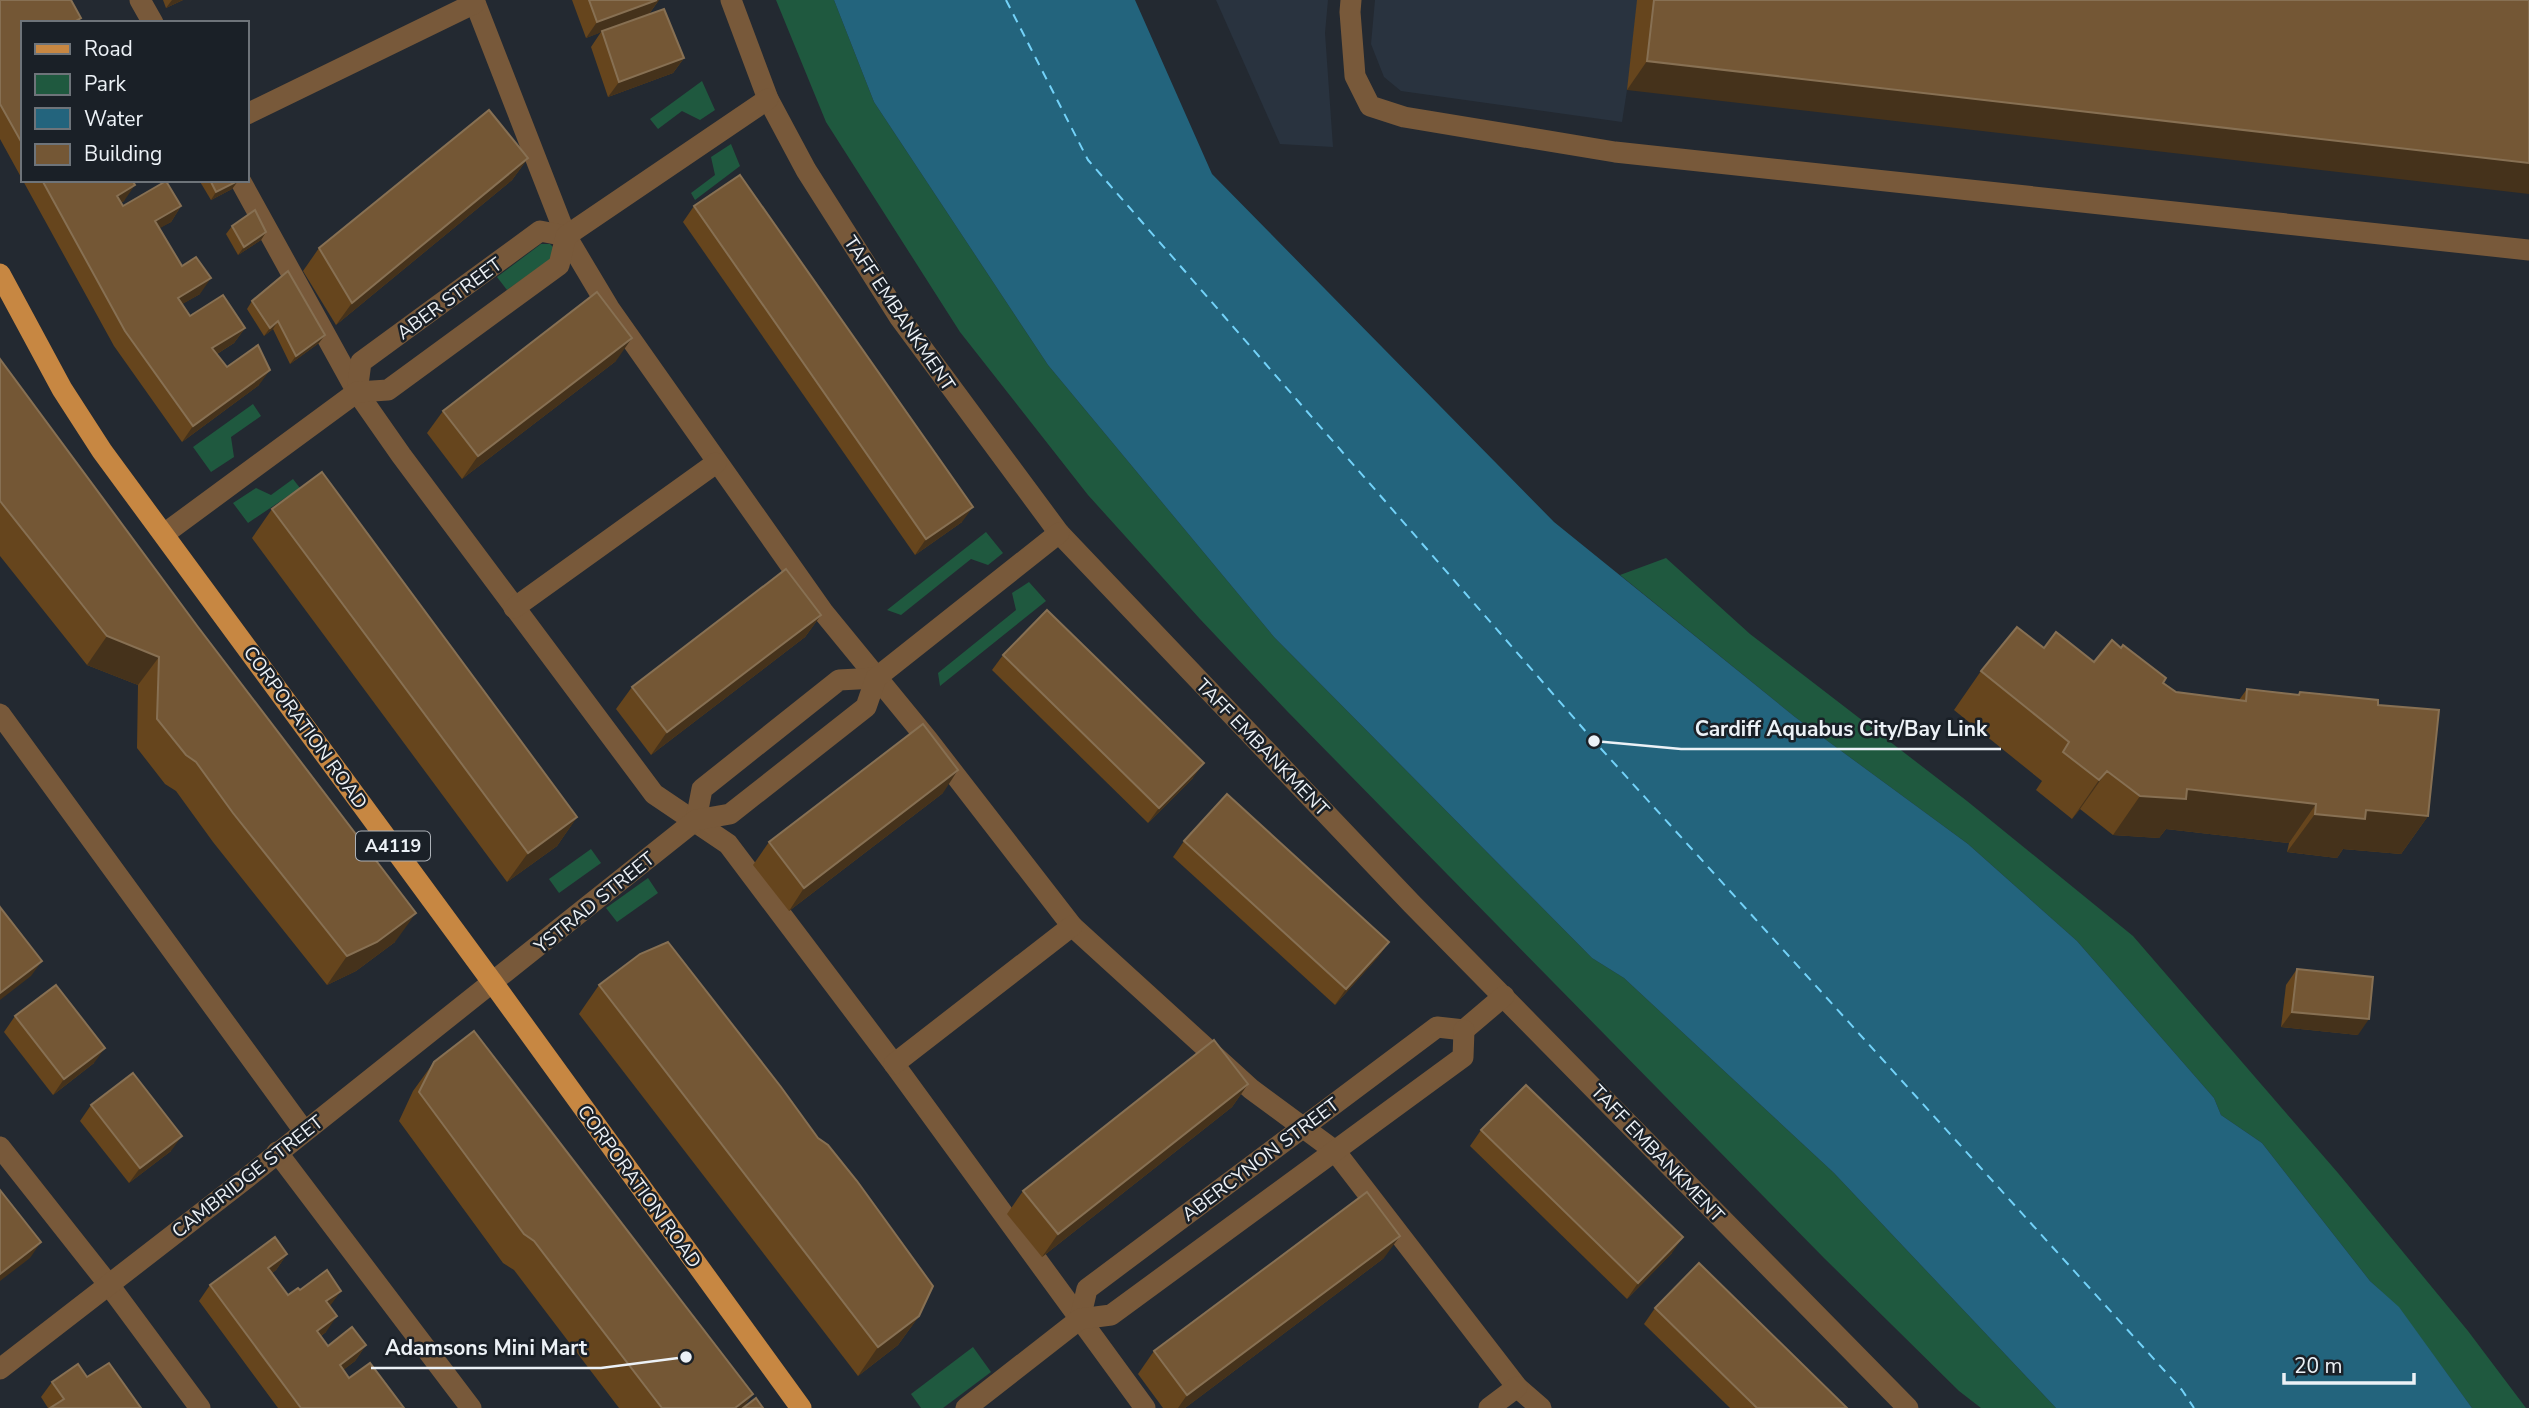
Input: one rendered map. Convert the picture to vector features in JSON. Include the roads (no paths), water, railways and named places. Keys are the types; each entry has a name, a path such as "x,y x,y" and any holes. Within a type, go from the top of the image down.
{"main road":[{"name":"CORPORATION ROAD","path":"0,274 81,421 801,1408"}],"street":[{"path":"141,0 152,21"},
{"name":"TAFF EMBANKMENT","path":"731,0 768,99 806,170 900,318 1059,533 1403,894 1908,1408"},
{"path":"1351,0 1355,76 1370,106 1404,117 1615,152 2529,250"},
{"path":"248,114 475,2 566,236 609,308 824,613 928,740 1072,926 1251,1089 1335,1151 1517,1387 1541,1408"},
{"path":"566,236 768,99"},
{"path":"241,182 356,392 514,608 654,794 729,844 894,1064 1145,1408"},
{"name":"ABER STREET","path":"540,232 566,236 559,265 388,390 356,392 361,362 540,232"},
{"path":"164,534 356,392"},
{"path":"514,608 716,463"},
{"name":"YSTRAD STREET","path":"493,983 696,820 730,814 856,715 866,706 876,678 1059,533"},
{"path":"696,820 702,789 839,680 876,678"},
{"path":"0,714 304,1131"},
{"path":"894,1064 1072,926"},
{"name":"CAMBRIDGE STREET","path":"0,1369 493,983"},
{"path":"1464,1030 1504,996"},
{"name":"ABERCYNON STREET","path":"966,1408 1080,1319 1111,1315 1463,1057 1464,1030 1437,1027 1087,1289 1080,1319"},
{"path":"0,1147 109,1285 200,1408"},
{"path":"277,1152 471,1408"},
{"path":"1489,1408 1517,1387"}],"water":[{"path":"834,0 1135,0 1212,174 1554,522 1795,717 1968,844 2077,941 2214,1098 2221,1115 2262,1143 2370,1281 2399,1307 2472,1408 2056,1408 1834,1173 1624,978 1592,958 1274,637 1048,365 874,102"}],"place":[{"name":"Cardiff Aquabus City/Bay Link","path":"1594,741"},
{"name":"Adamsons Mini Mart","path":"686,1357"}]}
